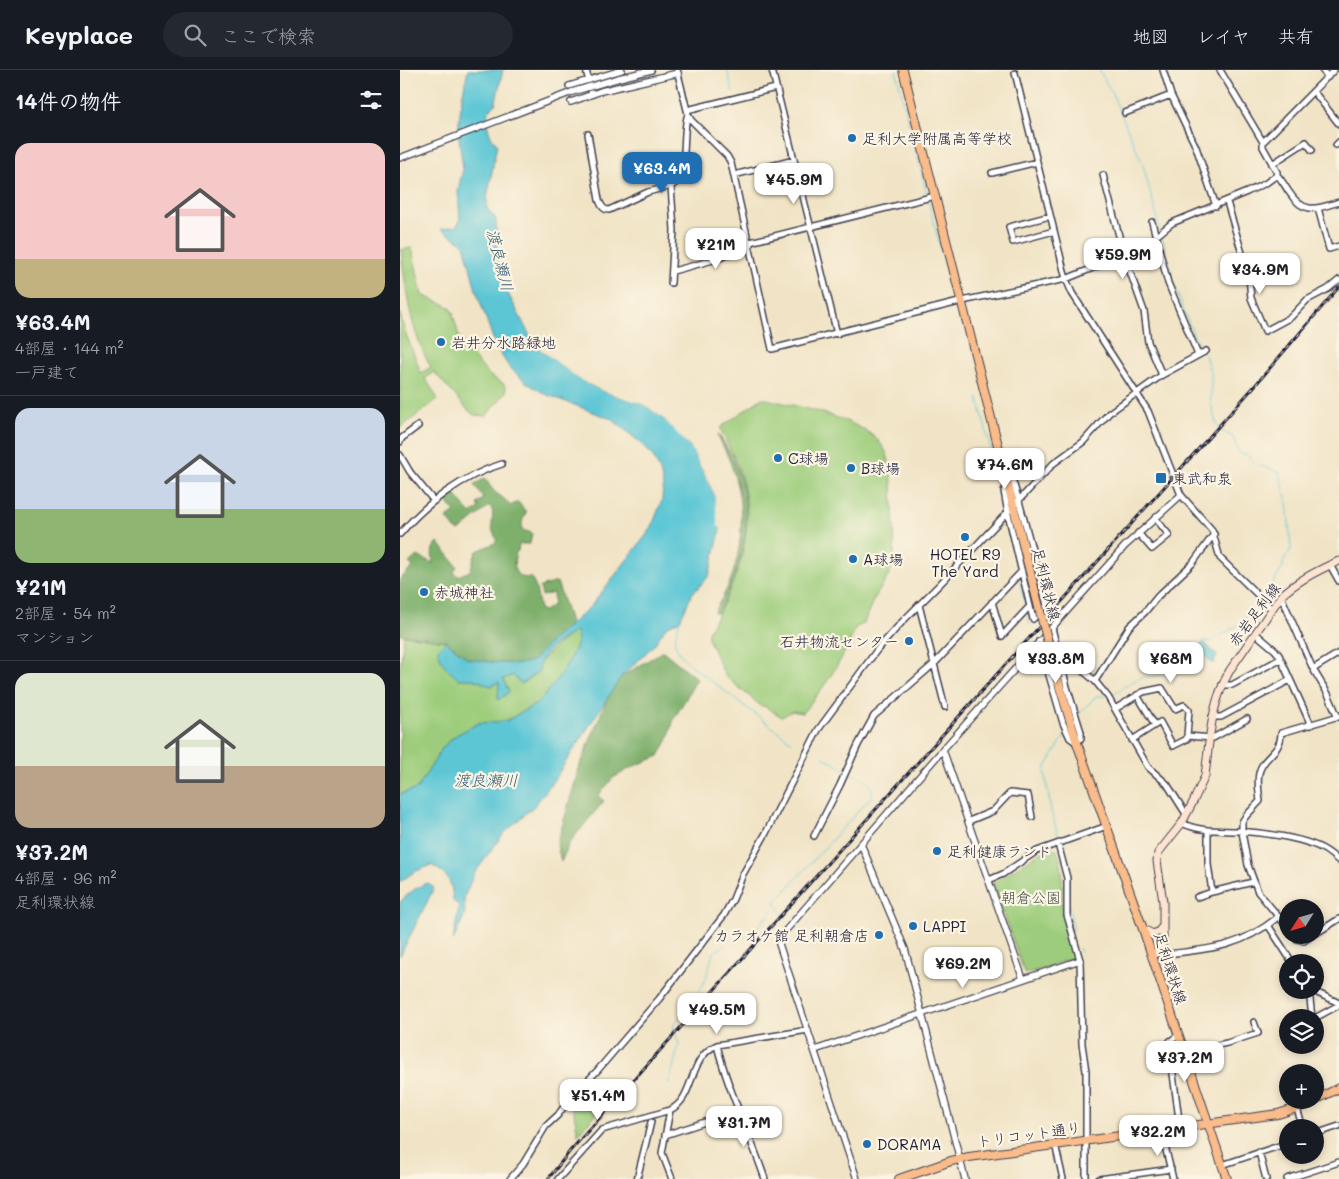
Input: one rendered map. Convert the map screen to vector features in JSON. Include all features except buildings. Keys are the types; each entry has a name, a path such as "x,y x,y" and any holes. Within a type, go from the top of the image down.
{"main road":[{"name":"足利環状線","path":"903,70 1007,484 1010,511 1028,564 1056,674 1077,743 1143,929 1227,1179"},
{"name":"赤岩足利線","path":"1160,949 1163,943 1163,902 1157,857 1161,849 1182,823 1205,776 1212,717 1222,685 1230,670 1281,596 1290,587 1339,561"},
{"path":"1143,929 1153,934 1158,932 1163,926"},
{"path":"1152,958 1160,949"},
{"name":"トリコット通り","path":"1324,1096 1339,1088"},
{"name":"トリコット通り","path":"899,1179 960,1158 1278,1114 1296,1109"}],"street":[{"path":"586,70 592,94"},
{"path":"569,86 622,70"},
{"path":"400,158 572,92 651,70"},
{"path":"772,70 837,334"},
{"path":"1163,70 1171,95 1196,147 1216,206"},
{"path":"1220,70 1263,142 1263,147 1277,176 1298,204 1306,208 1318,208 1339,202"},
{"path":"1322,70 1328,77"},
{"path":"1263,142 1334,70"},
{"path":"570,102 592,94 677,72 687,112 691,120 730,159 772,350 962,302 1066,279 1143,247 1176,221 1227,202 1277,176"},
{"path":"1015,72 1066,279 1072,293 1152,419 1181,495 1214,534 1218,552 1223,562 1272,609"},
{"path":"687,112 776,88"},
{"path":"1314,92 1339,124"},
{"path":"1125,113 1171,95"},
{"path":"588,134 600,203 605,209 609,210 648,192 674,185 681,168 687,112"},
{"path":"1272,164 1306,142 1312,150"},
{"path":"734,175 794,160"},
{"path":"992,173 1037,162"},
{"path":"1103,175 1124,255 1144,311 1148,342 1162,375"},
{"path":"671,186 674,230 671,283"},
{"path":"673,271 717,259 750,244 935,196"},
{"path":"1227,202 1249,277 1251,298 1265,331 1291,316 1308,300 1328,289 1339,280"},
{"path":"1318,208 1329,248 1339,246"},
{"path":"1050,216 1009,227 1013,242 1054,231"},
{"path":"1152,222 1173,297 1198,355"},
{"path":"510,1179 523,1164 544,1129 597,1072 659,999 699,948 733,899 743,874 818,730 876,650 1054,464 1078,447 1109,413 1162,375 1206,351"},
{"path":"400,442 402,438 418,426"},
{"path":"400,455 410,472 433,500"},
{"path":"400,534 412,519 433,500 478,473 502,464"},
{"path":"1004,472 1013,482 1047,605 1033,620 1010,511"},
{"path":"857,1179 779,944 780,937 1039,641 1138,533 1181,495"},
{"path":"1138,533 1152,550 1169,534 1155,518"},
{"path":"1095,681 1129,627 1192,564 1214,534"},
{"path":"1330,565 1339,581"},
{"path":"814,836 874,716 935,663 1022,571"},
{"path":"1160,949 1167,954 1211,949 1245,939 1278,917 1258,892 1253,882 1248,865 1242,822 1260,801 1259,772 1263,763 1278,748 1281,742 1281,733 1339,717 1313,669 1281,596"},
{"path":"992,602 1002,636 1030,606"},
{"path":"919,605 945,707"},
{"path":"1039,641 1063,723 1070,738 1077,743 1081,738 1081,732 1052,628"},
{"path":"1255,633 1275,650 1311,725"},
{"path":"1058,653 1062,653 1095,681 1115,709 1148,767 1167,784 1186,814"},
{"path":"1313,669 1339,653"},
{"path":"1222,685 1232,685 1280,659"},
{"path":"1212,717 1221,717 1290,680"},
{"path":"1115,709 1142,692 1162,688 1175,709 1184,704 1189,710 1187,739 1173,746 1160,722 1132,740"},
{"path":"1137,695 1155,725"},
{"path":"1187,736 1210,736 1213,738 1247,719"},
{"path":"944,750 1023,979"},
{"path":"969,821 993,811 1010,793 1028,795 1032,817"},
{"path":"1182,823 1193,828 1285,837 1323,849 1339,861"},
{"path":"989,880 1003,874 1028,855 1043,848 1106,826"},
{"path":"1208,830 1208,864 1212,892"},
{"path":"861,844 905,948 965,1179"},
{"path":"1058,844 1067,878 1067,915 1080,960 1082,1044 1086,1071 1086,1179"},
{"path":"1197,896 1253,882"},
{"path":"733,899 738,906"},
{"path":"1324,928 1339,919"},
{"path":"1268,925 1287,954"},
{"path":"815,1050 1080,960"},
{"path":"1324,997 1339,1004"},
{"path":"1324,1012 1339,1004"},
{"path":"1185,1052 1227,1043 1258,1033 1254,1022"},
{"path":"558,1179 598,1132 675,1108 680,1102 700,1058 711,1048 717,1045 808,1030"},
{"path":"1179,1035 1170,1040 1169,1044 1180,1127"},
{"path":"717,1045 723,1071 754,1146 765,1179"},
{"path":"1296,1109 1300,1119"},
{"path":"670,1110 662,1153 672,1179"},
{"path":"666,1135 739,1111"},
{"path":"637,1179 651,1122"},
{"path":"1324,1131 1339,1126"},
{"path":"1161,1130 1173,1179"},
{"path":"1056,1144 1063,1179"},
{"path":"1222,1165 1279,1146"},
{"path":"1259,1152 1266,1179"},
{"path":"1287,1179 1339,1162"},
{"path":"1099,1179 1134,1177 1171,1169"}],"green space":[{"name":"岩井分水路緑地","path":"412,248 422,295 448,306 452,310 459,337 467,350 490,376 504,384 506,388 506,392 486,416 474,415 468,410 434,372 425,378 438,399 400,428 400,313 404,329 421,373 431,367 418,340 407,295 401,250"},
{"path":"762,398 829,415 863,430 876,439 885,450 891,470 892,485 895,544 890,572 872,603 864,624 856,627 833,673 802,713 792,711 782,717 761,706 725,676 708,638 708,632 736,573 746,532 747,511 744,489 738,467 720,428"},
{"path":"717,435 721,438 733,460 741,482 746,526 737,569 718,614 714,612 727,588 735,565 741,527 741,508 733,471"},
{"path":"485,478 510,506 518,502 526,512 522,522 522,530 532,533 530,544 519,544 515,557 515,571 525,578 532,578 540,610 544,611 554,604 553,593 542,596 540,587 557,582 571,625 546,646 534,660 521,664 468,659 446,641 400,634 400,579 413,567 409,563 417,556 433,563 434,546 438,542 457,566 454,572 458,576 470,571 477,551 495,543 497,539 492,526 493,514 491,506 459,531 455,529 447,518 455,512 445,499 453,492 471,514 479,508 477,504 484,498 474,485"},
{"path":"576,631 578,640 570,659 555,683 538,703 506,721 479,723 449,740 417,789 400,794 400,668 404,635 446,641 438,649 459,679 473,679 491,686 499,681 498,699 503,679 513,675 522,684 553,648"},
{"path":"663,651 697,679 674,719 668,739 659,756 634,766 613,778 598,796 604,801 570,842 561,862 557,844 580,765 609,694 621,677"},
{"name":"朝倉公園","path":"1055,848 1061,861 1062,869 1064,920 1075,957 1026,974 993,883 1038,854"},
{"path":"623,1084 578,1134 572,1103 607,1086"}],"water":[{"name":"渡良瀬川","path":"468,70 503,70 495,105 488,111 487,115 490,133 497,144 487,199 487,209 496,219 497,259 500,278 531,338 541,350 580,380 603,391 645,405 674,428 691,448 714,493 721,528 709,576 692,594 680,620 666,627 654,645 621,677 556,777 536,804 503,834 474,874 464,897 465,914 453,941 459,906 453,901 452,889 445,875 431,865 414,872 400,882 400,794 417,789 443,747 456,735 479,723 506,721 538,703 570,659 578,640 576,631 558,642 542,658 539,671 521,684 513,675 503,679 509,692 498,700 499,682 491,686 473,679 459,679 445,666 438,649 446,641 468,659 520,664 534,660 546,646 591,606 651,529 662,500 663,485 660,471 652,455 612,419 545,394 527,383 509,367 496,347 476,290 464,244 441,229 457,226 460,220 458,190 463,169 458,130"},
{"path":"1204,642 1217,655 1214,663 1211,663 1207,657 1197,652"},
{"path":"428,883 434,888 400,956 400,902 416,888"}],"pier":[{"path":"531,338 534,338 543,348 589,382 604,389 646,402 666,417 693,446 717,492 723,528 712,577 708,581 713,569 721,528 718,526 714,493 691,448 664,419 645,405 603,391 580,380 541,350"}],"waterway":[{"path":"727,70 733,92"},
{"path":"896,70 909,125"},
{"path":"1099,70 1111,91 1143,165 1160,229"},
{"path":"916,151 927,195"},
{"path":"928,200 954,300"},
{"path":"1161,233 1179,300 1195,338 1203,351"},
{"path":"1205,355 1211,374 1211,404 1217,425 1223,432 1233,437 1238,451 1247,455 1255,463"},
{"path":"978,398 997,474 1001,501"},
{"path":"1258,465 1279,472 1287,500 1291,549 1283,562 1283,567 1264,598"},
{"path":"1007,523 1018,572"},
{"path":"1019,580 1025,604"},
{"path":"1110,696 1140,678 1163,675 1191,654 1204,640 1210,642 1238,625 1261,601"},
{"path":"1027,613 1030,625"},
{"path":"680,619 675,643 682,656 697,670 792,742"},
{"path":"1080,713 1096,696 1106,696"},
{"path":"1060,842 1051,811 1045,773 1046,767 1064,737"},
{"path":"823,757 844,769"},
{"path":"787,921 775,902 872,796 869,783 848,772"},
{"path":"1062,848 1066,863"},
{"path":"746,938 771,913 773,907"},
{"path":"1069,907 1074,930"},
{"path":"669,1084 679,1044 673,1025 695,999 706,979 713,953 725,945"},
{"path":"1079,948 1082,955"}],"railway":[{"path":"548,1179 570,1151 1252,389 1339,287"}],"place":[{"name":"足利大学附属高等学校","path":"852,138"},
{"name":"岩井分水路緑地","path":"441,342"},
{"name":"C球場","path":"778,458"},
{"name":"B球場","path":"851,468"},
{"name":"東武和泉","path":"1161,478"},
{"name":"HOTEL R9 The Yard","path":"965,537"},
{"name":"A球場","path":"853,559"},
{"name":"赤城神社","path":"424,592"},
{"name":"石井物流センター","path":"909,641"},
{"name":"足利健康ランド","path":"937,851"},
{"name":"LAPPI","path":"913,926"},
{"name":"カラオケ館 足利朝倉店","path":"879,935"},
{"name":"DORAMA","path":"867,1144"}]}
